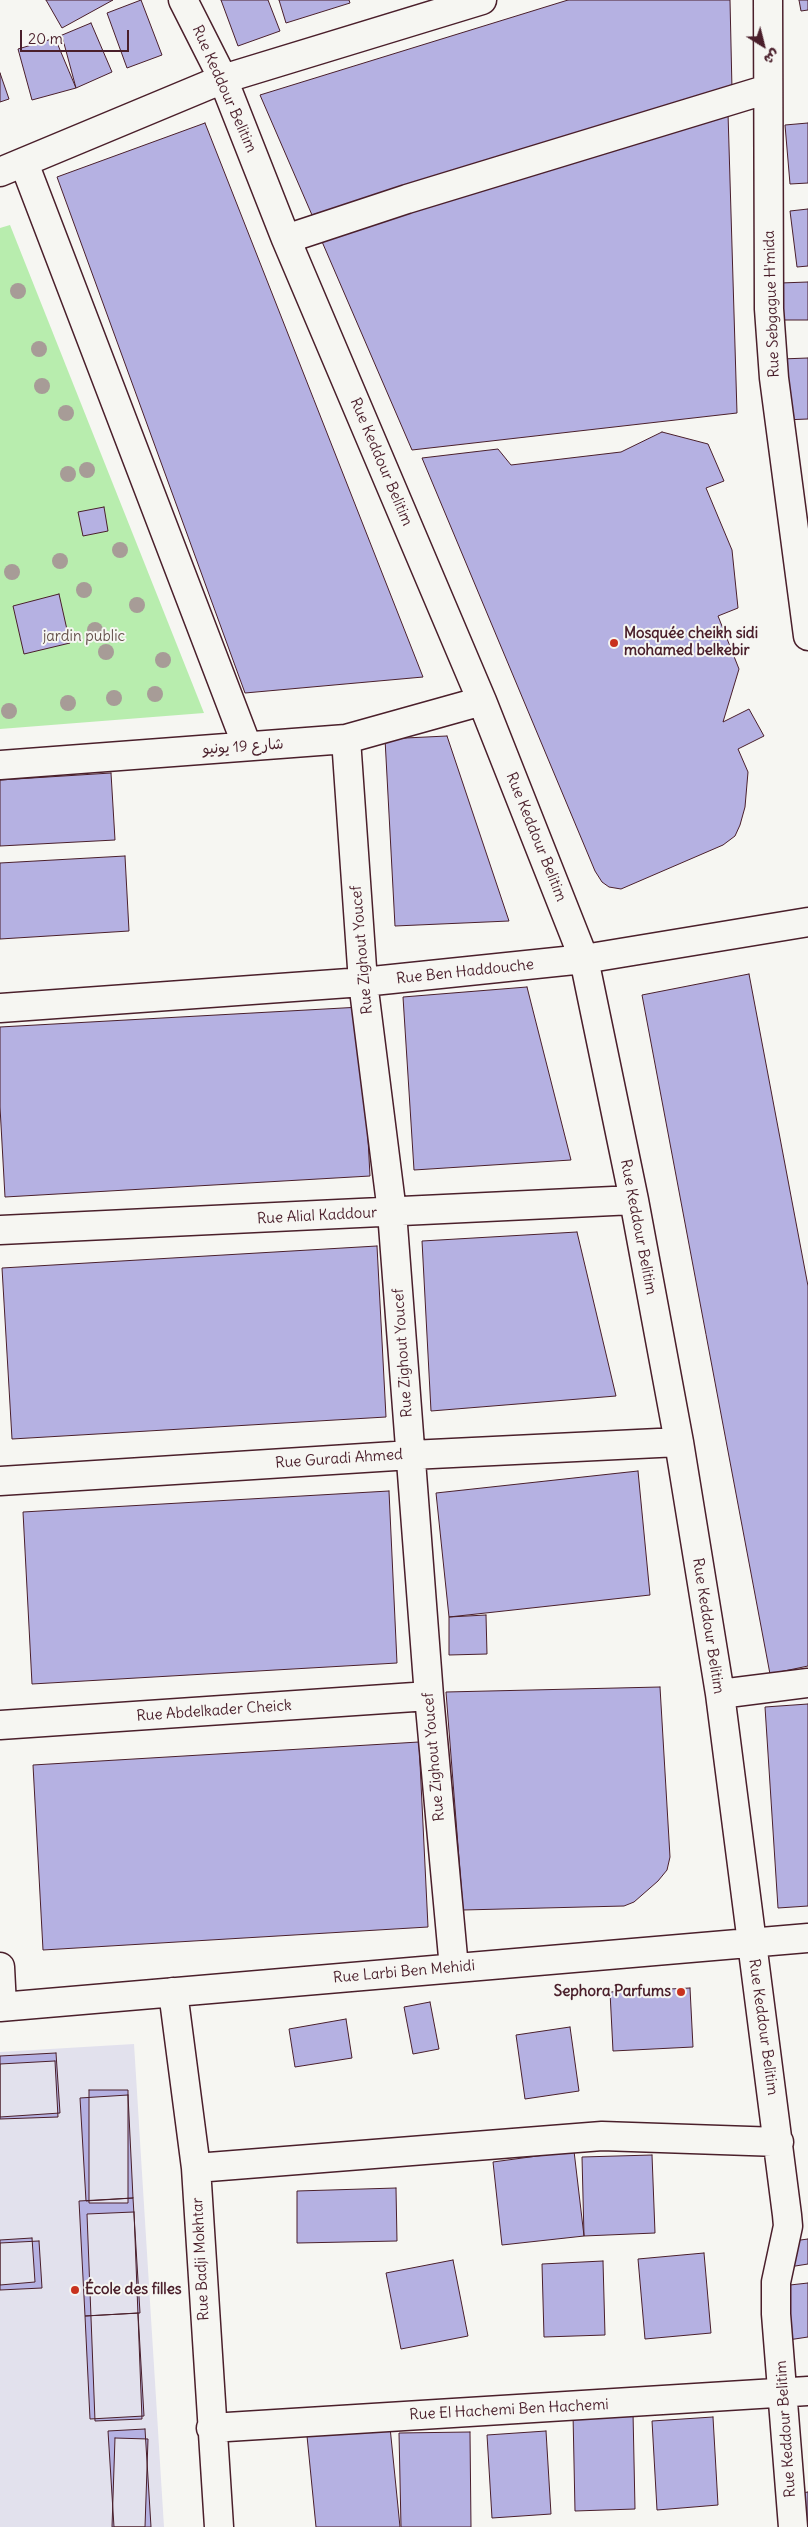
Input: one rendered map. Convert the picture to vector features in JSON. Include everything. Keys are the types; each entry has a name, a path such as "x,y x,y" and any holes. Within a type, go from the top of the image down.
{"street":[{"name":"Rue Keddour Belitim","path":"183,0 223,80 286,239 482,701 584,959 634,1200 679,1442 720,1694 751,1943 779,2142 788,2226 776,2282 776,2314 796,2392 793,2527"},
{"path":"247,746 12,167 223,80 482,0"},
{"name":"Rue Sebgague H'mida","path":"768,0 768,309 774,378 808,636"},
{"path":"286,239 407,199 768,89"},
{"name":"شارع 19 يونيو","path":"0,765 346,739 482,701"},
{"name":"Rue Zighout Youcef","path":"346,739 363,982 392,1212 429,1696 454,1968"},
{"name":"Rue Ben Haddouche","path":"0,1008 363,982 584,959 808,922"},
{"name":"Rue Alial Kaddour","path":"0,1230 634,1200"},
{"name":"Rue Guradi Ahmed","path":"0,1481 410,1454 679,1442"},
{"path":"720,1694 808,1683"},
{"name":"Rue Abdelkader Cheick","path":"0,1725 429,1696"},
{"name":"Rue Larbi Ben Mehidi","path":"1,2006 808,1938"},
{"path":"0,1967 1,2006"},
{"name":"Rue Badji Mokhtar","path":"173,1992 196,2168 211,2428 219,2527"},
{"path":"196,2168 602,2136 779,2142"},
{"name":"Rue El Hachemi Ben Hachemi","path":"211,2428 796,2392"}],"shaded area":[{"name":"École des filles","path":"134,2044 164,2527 0,2527 0,2052"}],"green space":[{"name":"jardin public","path":"10,225 204,713 0,729 0,228"}],"building":[{"path":"46,0 113,0 62,28"},
{"path":"141,0 162,55 127,68 107,13"},
{"path":"221,0 268,0 280,31 238,46"},
{"path":"279,0 349,0 350,3 286,23"},
{"path":"568,0 730,0 732,90 312,215 260,95"},
{"path":"799,0 808,0 808,10 801,11"},
{"path":"91,23 112,72 76,88 55,38"},
{"path":"62,36 76,88 32,100 18,49"},
{"path":"0,73 9,99 0,102"},
{"path":"728,113 737,413 412,450 320,237"},
{"path":"205,123 423,677 245,693 57,177"},
{"path":"808,123 808,183 790,184 785,125"},
{"path":"808,209 808,266 797,267 790,211"},
{"path":"808,282 808,320 781,320 780,283"},
{"path":"808,358 808,419 783,420 781,359"},
{"name":"Mosquée cheikh sidi mohamed belkebir","path":"662,432 708,444 724,481 706,488 732,550 738,608 718,616 739,669 723,722 749,709 764,736 738,749 748,772 745,807 735,836 723,845 621,889 609,887 602,882 595,871 422,458 498,449 511,465 621,452"},
{"path":"104,507 108,531 83,536 78,512"},
{"path":"59,594 70,643 24,654 13,606"},
{"path":"447,736 509,921 395,926 385,739"},
{"path":"111,773 115,840 0,846 0,780"},
{"path":"125,856 129,931 0,939 0,863"},
{"path":"749,974 808,1286 808,1666 770,1674 642,995"},
{"path":"527,987 571,1160 414,1170 403,997"},
{"path":"361,1007 370,1176 5,1197 0,1107 0,1027"},
{"path":"577,1232 616,1396 431,1411 422,1241"},
{"path":"377,1246 386,1417 12,1439 2,1268"},
{"path":"638,1471 650,1595 449,1617 436,1493"},
{"path":"389,1491 397,1663 32,1684 23,1512"},
{"path":"486,1615 487,1654 449,1655 449,1617"},
{"path":"660,1687 670,1857 667,1870 658,1881 634,1902 624,1906 463,1910 446,1692"},
{"path":"808,1704 808,1906 778,1908 765,1707"},
{"path":"419,1742 428,1927 43,1950 33,1765"},
{"path":"690,1988 693,2047 613,2051 610,1992"},
{"path":"430,2002 439,2049 413,2054 404,2007"},
{"path":"346,2019 352,2058 295,2067 289,2029"},
{"path":"570,2027 579,2091 525,2099 516,2035"},
{"path":"56,2053 60,2113 0,2117 0,2056"},
{"path":"55,2061 58,2117 0,2119 0,2064"},
{"path":"89,2090 128,2090 128,2203 89,2203"},
{"path":"128,2095 133,2198 86,2201 80,2098"},
{"path":"574,2151 584,2236 502,2245 493,2162"},
{"path":"652,2155 655,2233 584,2236 582,2157"},
{"path":"396,2188 397,2241 297,2243 297,2191"},
{"path":"133,2198 140,2313 85,2316 79,2201"},
{"path":"134,2212 142,2419 95,2421 87,2214"},
{"path":"32,2238 35,2282 0,2285 0,2240"},
{"path":"808,2239 808,2264 789,2267 786,2242"},
{"path":"39,2241 42,2288 0,2290 0,2243"},
{"path":"704,2253 711,2333 645,2339 638,2259"},
{"path":"453,2260 468,2336 401,2349 386,2273"},
{"path":"603,2261 605,2335 544,2337 542,2264"},
{"path":"808,2283 808,2337 788,2340 781,2286"},
{"path":"138,2313 144,2416 90,2419 85,2316"},
{"path":"633,2412 635,2509 575,2511 573,2414"},
{"path":"713,2417 718,2505 657,2510 652,2421"},
{"path":"390,2427 400,2527 316,2527 307,2436"},
{"path":"145,2429 151,2527 114,2527 108,2431"},
{"path":"546,2431 551,2514 492,2518 487,2435"},
{"path":"470,2432 471,2527 401,2527 399,2433"},
{"path":"115,2438 148,2439 145,2527 112,2527"},
{"path":"808,2492 808,2527 806,2527 802,2493"}],"place":[{"name":"Mosquée cheikh sidi mohamed belkebir","path":"614,643"},
{"name":"Sephora Parfums","path":"681,1992"},
{"name":"École des filles","path":"75,2290"}]}
